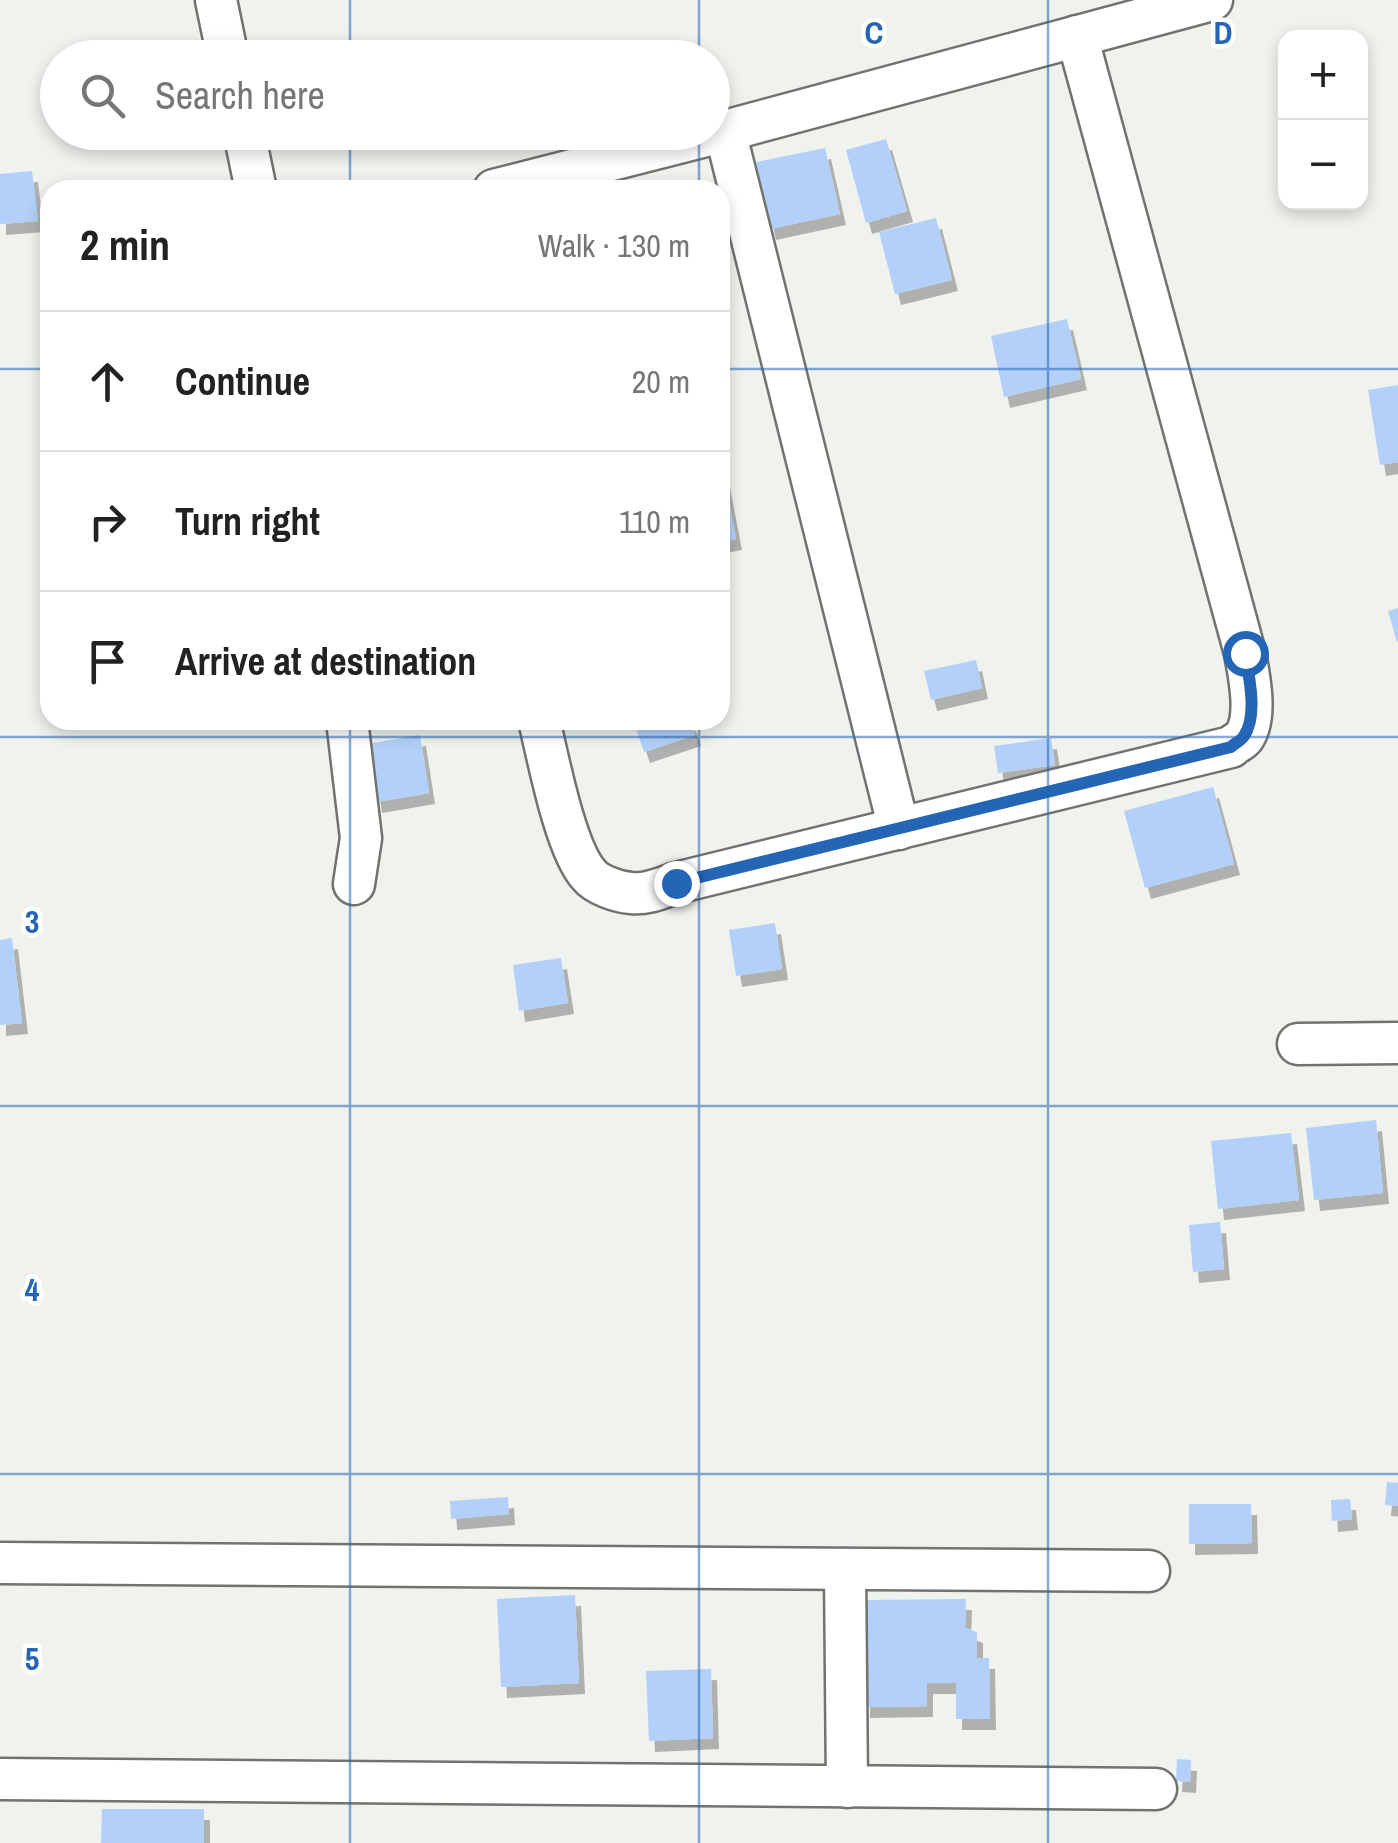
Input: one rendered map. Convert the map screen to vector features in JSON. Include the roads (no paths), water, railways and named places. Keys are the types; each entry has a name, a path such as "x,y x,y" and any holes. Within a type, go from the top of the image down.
{"street":[{"path":"216,0 224,40"},
{"path":"730,131 1212,0"},
{"path":"541,730 572,846 590,876 628,893 644,893 1231,747 1244,736 1252,698 1245,653 1078,36"},
{"path":"730,148 898,829"},
{"path":"248,150 254,180"},
{"path":"534,180 654,150"},
{"path":"348,730 360,838 354,884"},
{"path":"1298,1044 1398,1043"},
{"path":"0,1563 1149,1572"},
{"path":"845,1569 847,1787"},
{"path":"0,1779 1156,1790"}]}
